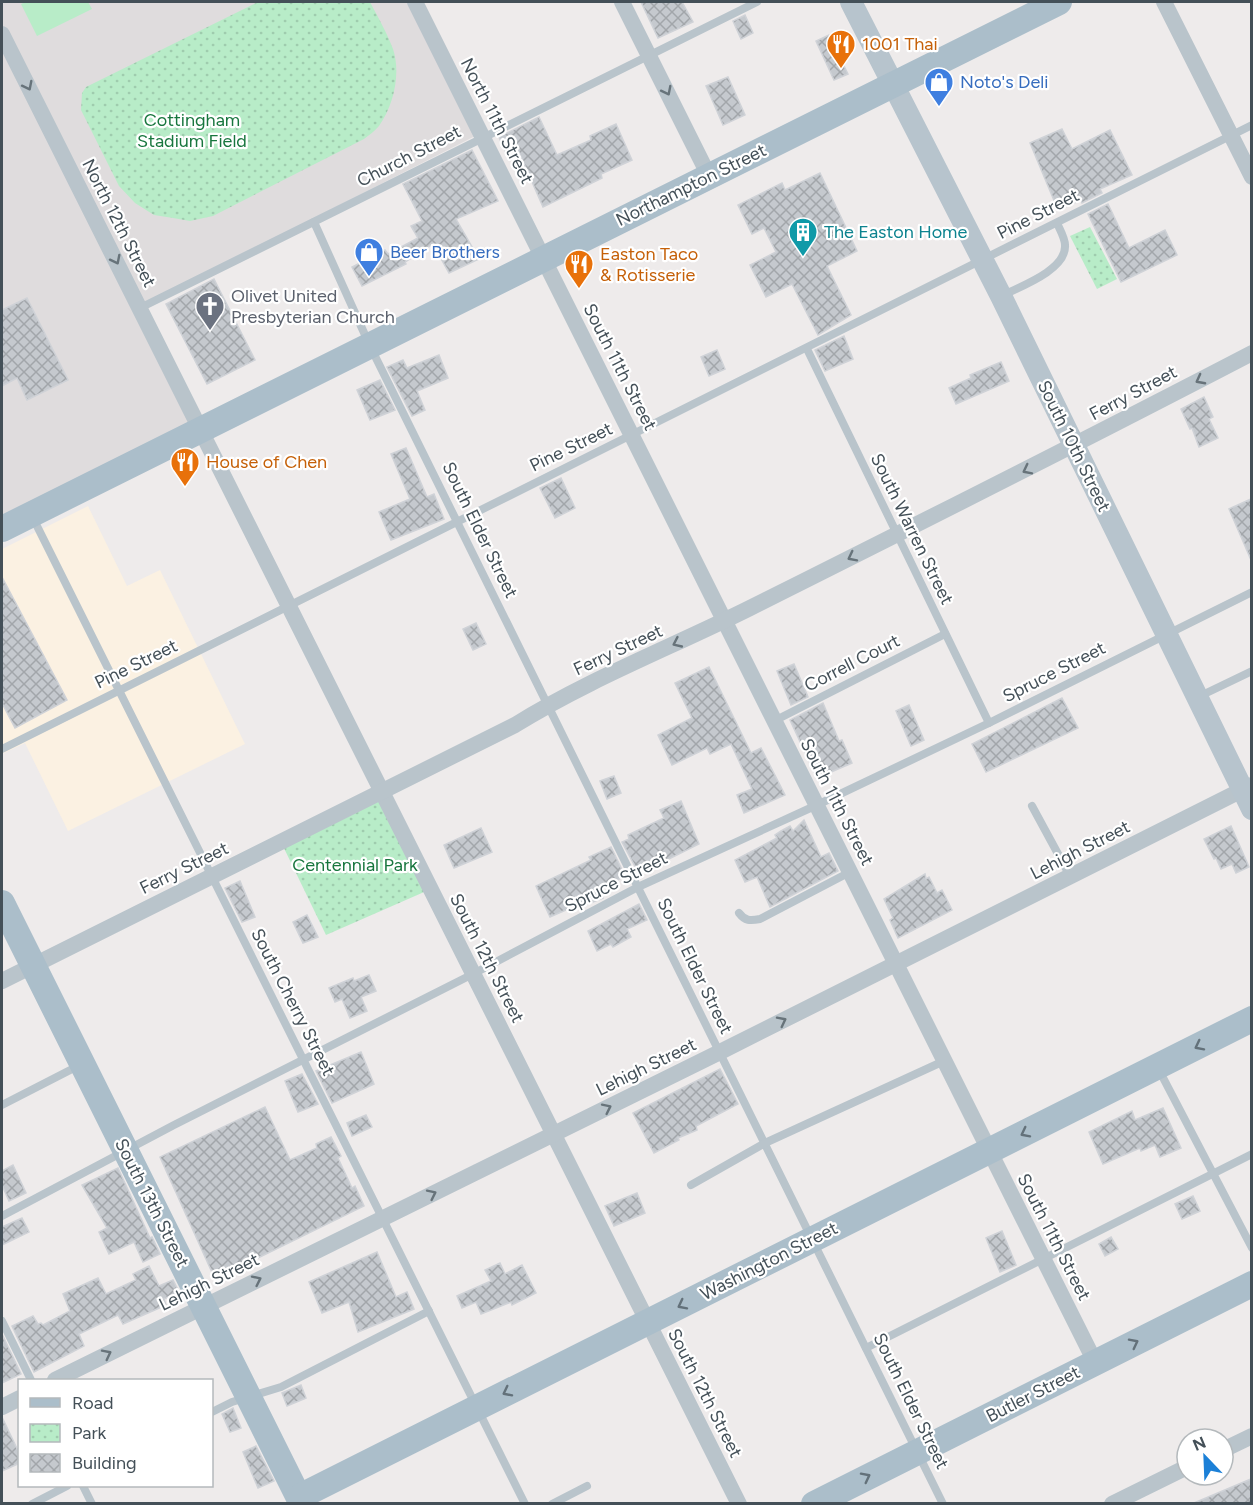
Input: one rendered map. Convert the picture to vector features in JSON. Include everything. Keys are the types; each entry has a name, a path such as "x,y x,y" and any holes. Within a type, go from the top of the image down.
{"main road":[{"name":"Northampton Street","path":"2,529 1059,2"},
{"name":"South 13th Street","path":"2,903 249,1397 296,1501"},
{"name":"Washington Street","path":"296,1501 477,1407 1251,1019"},
{"name":"Butler Street","path":"813,1503 1251,1284"}],"street":[{"name":"North 11th Street","path":"415,2 544,259"},
{"path":"622,2 709,176"},
{"name":"South 10th Street","path":"851,2 983,260 1166,634 1248,795"},
{"path":"1164,2 1251,177"},
{"name":"North 12th Street","path":"2,34 201,430"},
{"name":"South 11th Street","path":"544,259 1095,1362"},
{"name":"Ferry Street","path":"2,981 515,725 548,705 725,621 897,535 1251,353"},
{"name":"South 12th Street","path":"201,430 739,1503"},
{"name":"Lehigh Street","path":"57,1379 554,1135 1070,876 1248,795"},
{"path":"2,1407 18,1399"},
{"path":"1235,1444 1251,1436"},
{"path":"1112,1503 1175,1473"}],"lane":[{"name":"Church Street","path":"140,308 757,2"},
{"name":"Pine Street","path":"2,749 456,520 807,349 1251,125"},
{"name":"South Elder Street","path":"314,222 370,346 943,1503"},
{"path":"1000,296 1050,271 1062,258 1065,246 1057,223"},
{"name":"South Warren Street","path":"807,349 989,723"},
{"name":"South Cherry Street","path":"31,515 525,1503"},
{"name":"Spruce Street","path":"2,1216 638,887 989,723 1251,592"},
{"name":"Correll Court","path":"774,721 945,634"},
{"path":"1198,698 1251,671"},
{"path":"1032,806 1070,876"},
{"path":"739,913 743,918 751,921 760,919 850,872"},
{"path":"691,1185 765,1143 944,1060"},
{"path":"2,1105 83,1064"},
{"path":"1158,1066 1251,1248"},
{"path":"866,1348 1251,1154"},
{"path":"213,1412 232,1402 281,1387 429,1311"},
{"path":"2,1321 31,1379"},
{"path":"552,1503 587,1486"},
{"path":"32,1503 63,1487"},
{"path":"84,1487 92,1503"}],"shaded area":[{"path":"2,2 412,2 479,134 139,307 196,420 2,519"},
{"path":"88,506 127,586 160,570 245,744 68,831 25,743 2,754 2,549"}],"green space":[{"path":"26,2 88,2 92,9 37,36 21,4"},
{"name":"Cottingham Stadium Field","path":"258,2 370,2 388,37 395,58 395,89 389,108 377,128 364,139 213,216 190,221 154,215 135,203 119,186 81,110 82,93 86,87"},
{"path":"1090,227 1117,279 1097,289 1070,236"},
{"name":"Centennial Park","path":"382,792 431,889 326,935 281,842"}],"building":[{"path":"641,2 682,2 693,22 658,38"},
{"path":"745,15 753,33 741,39 733,21"},
{"path":"829,35 848,74 834,80 816,41"},
{"path":"728,77 745,115 723,125 706,86"},
{"path":"539,117 557,155 591,140 590,136 616,124 632,160 601,174 602,178 543,207 518,150 507,155 499,137"},
{"path":"1062,129 1072,149 1110,130 1132,175 1100,189 1102,193 1082,203 1081,200 1058,210 1030,143"},
{"path":"472,150 498,201 456,219 479,259 449,273 433,244 405,262 406,264 362,286 352,267 385,250 388,254 418,238 411,226 422,221 403,184"},
{"name":"The Easton Home","path":"820,173 857,251 827,266 851,315 818,335 792,284 766,297 750,265 776,252 764,228 752,234 738,205 782,183 785,190"},
{"path":"1108,204 1129,248 1165,230 1177,255 1121,282 1088,214"},
{"name":"Olivet United Presbyterian Church","path":"214,279 255,360 207,384 166,304"},
{"path":"27,298 68,380 27,400 17,378 2,386 2,310"},
{"path":"844,336 853,359 825,371 815,350"},
{"path":"717,350 725,369 709,376 701,357"},
{"path":"439,355 448,378 417,391 425,410 412,416 387,367 403,360 407,368"},
{"path":"1001,362 1009,381 956,404 949,388 971,378 970,375"},
{"path":"380,380 395,410 370,420 357,390"},
{"path":"1204,397 1213,417 1209,419 1218,438 1199,447 1192,428 1190,429 1181,409"},
{"path":"406,448 427,497 434,494 444,519 391,540 379,512 410,499 391,454"},
{"path":"561,478 575,508 555,518 540,488"},
{"path":"1251,499 1251,560 1229,509"},
{"path":"2,577 67,700 15,728 2,703"},
{"path":"476,623 486,644 473,650 463,629"},
{"path":"794,664 808,697 791,705 777,671"},
{"path":"709,667 751,753 761,748 785,795 744,813 737,795 752,789 731,744 710,754 707,748 672,765 658,735 692,718 675,683"},
{"path":"1062,698 1078,728 986,772 972,744"},
{"path":"823,703 839,741 842,740 852,763 817,778 790,720"},
{"path":"909,705 924,740 911,746 896,711"},
{"path":"614,776 621,793 607,799 600,781"},
{"path":"681,801 699,844 645,871 643,867 637,870 622,842 629,839 628,835 664,818 660,810"},
{"path":"804,820 821,857 829,853 838,871 770,907 757,877 745,882 735,860 777,838 775,835 790,826 793,831"},
{"path":"1231,826 1249,867 1236,873 1232,864 1221,869 1204,839"},
{"path":"481,828 492,852 454,868 444,845"},
{"path":"611,847 625,876 599,890 603,898 585,905 584,902 550,917 536,886 591,860 589,857"},
{"path":"925,874 926,879 929,877 937,893 942,890 952,910 898,938 890,920 893,918 884,899"},
{"path":"240,881 255,917 242,922 225,888"},
{"path":"639,904 647,920 627,929 631,937 613,947 611,944 597,951 588,931"},
{"path":"307,915 318,937 303,943 293,922"},
{"path":"369,975 376,991 361,997 367,1011 350,1018 342,999 335,1002 329,988 353,978 354,981"},
{"path":"361,1052 374,1084 332,1103 316,1071"},
{"path":"720,1069 738,1104 696,1126 697,1130 678,1138 679,1140 654,1153 633,1113"},
{"path":"302,1074 318,1104 298,1112 285,1081"},
{"path":"265,1107 290,1160 317,1148 316,1144 331,1137 341,1156 338,1158 352,1188 355,1186 364,1206 215,1279 160,1157"},
{"path":"1163,1108 1181,1148 1160,1157 1155,1145 1141,1151 1140,1148 1103,1164 1089,1132 1132,1111 1135,1120"},
{"path":"366,1115 372,1127 352,1136 347,1123"},
{"path":"13,1165 26,1193 9,1201 2,1185 2,1171"},
{"path":"118,1168 150,1238 152,1237 160,1254 143,1262 134,1242 109,1254 99,1232 107,1228 82,1185"},
{"path":"637,1193 645,1213 614,1226 605,1206"},
{"path":"1193,1196 1200,1211 1182,1219 1175,1204"},
{"path":"22,1218 29,1232 2,1245 2,1227"},
{"path":"1002,1231 1016,1265 1000,1272 986,1238"},
{"path":"1111,1237 1118,1249 1105,1256 1099,1244"},
{"path":"377,1252 396,1297 407,1292 414,1309 358,1332 349,1302 322,1313 309,1282"},
{"path":"500,1263 505,1274 522,1265 536,1293 512,1305 511,1302 481,1314 476,1302 462,1308 457,1296 491,1281 485,1270"},
{"path":"149,1266 159,1286 173,1280 179,1292 164,1299 166,1305 123,1324 118,1315 79,1334 84,1346 34,1372 12,1326 33,1316 38,1324 43,1325 70,1311 63,1294 98,1278 106,1294 136,1280 133,1274"},
{"path":"2,1334 21,1374 2,1383"},
{"path":"301,1385 306,1398 287,1406 282,1393"},
{"path":"233,1408 241,1428 230,1432 222,1414"},
{"path":"2,1417 18,1451 18,1464 2,1471"},
{"path":"256,1446 274,1481 258,1488 243,1452"},
{"path":"1251,1479 1251,1503 1194,1503 1235,1487"}],"place":[{"name":"1001 Thai","path":"841,70"},
{"name":"Noto's Deli","path":"939,108"},
{"name":"The Easton Home","path":"803,258"},
{"name":"Beer Brothers","path":"369,278"},
{"name":"Easton Taco & Rotisserie","path":"579,290"},
{"name":"Olivet United Presbyterian Church","path":"210,332"},
{"name":"House of Chen","path":"185,488"}]}
